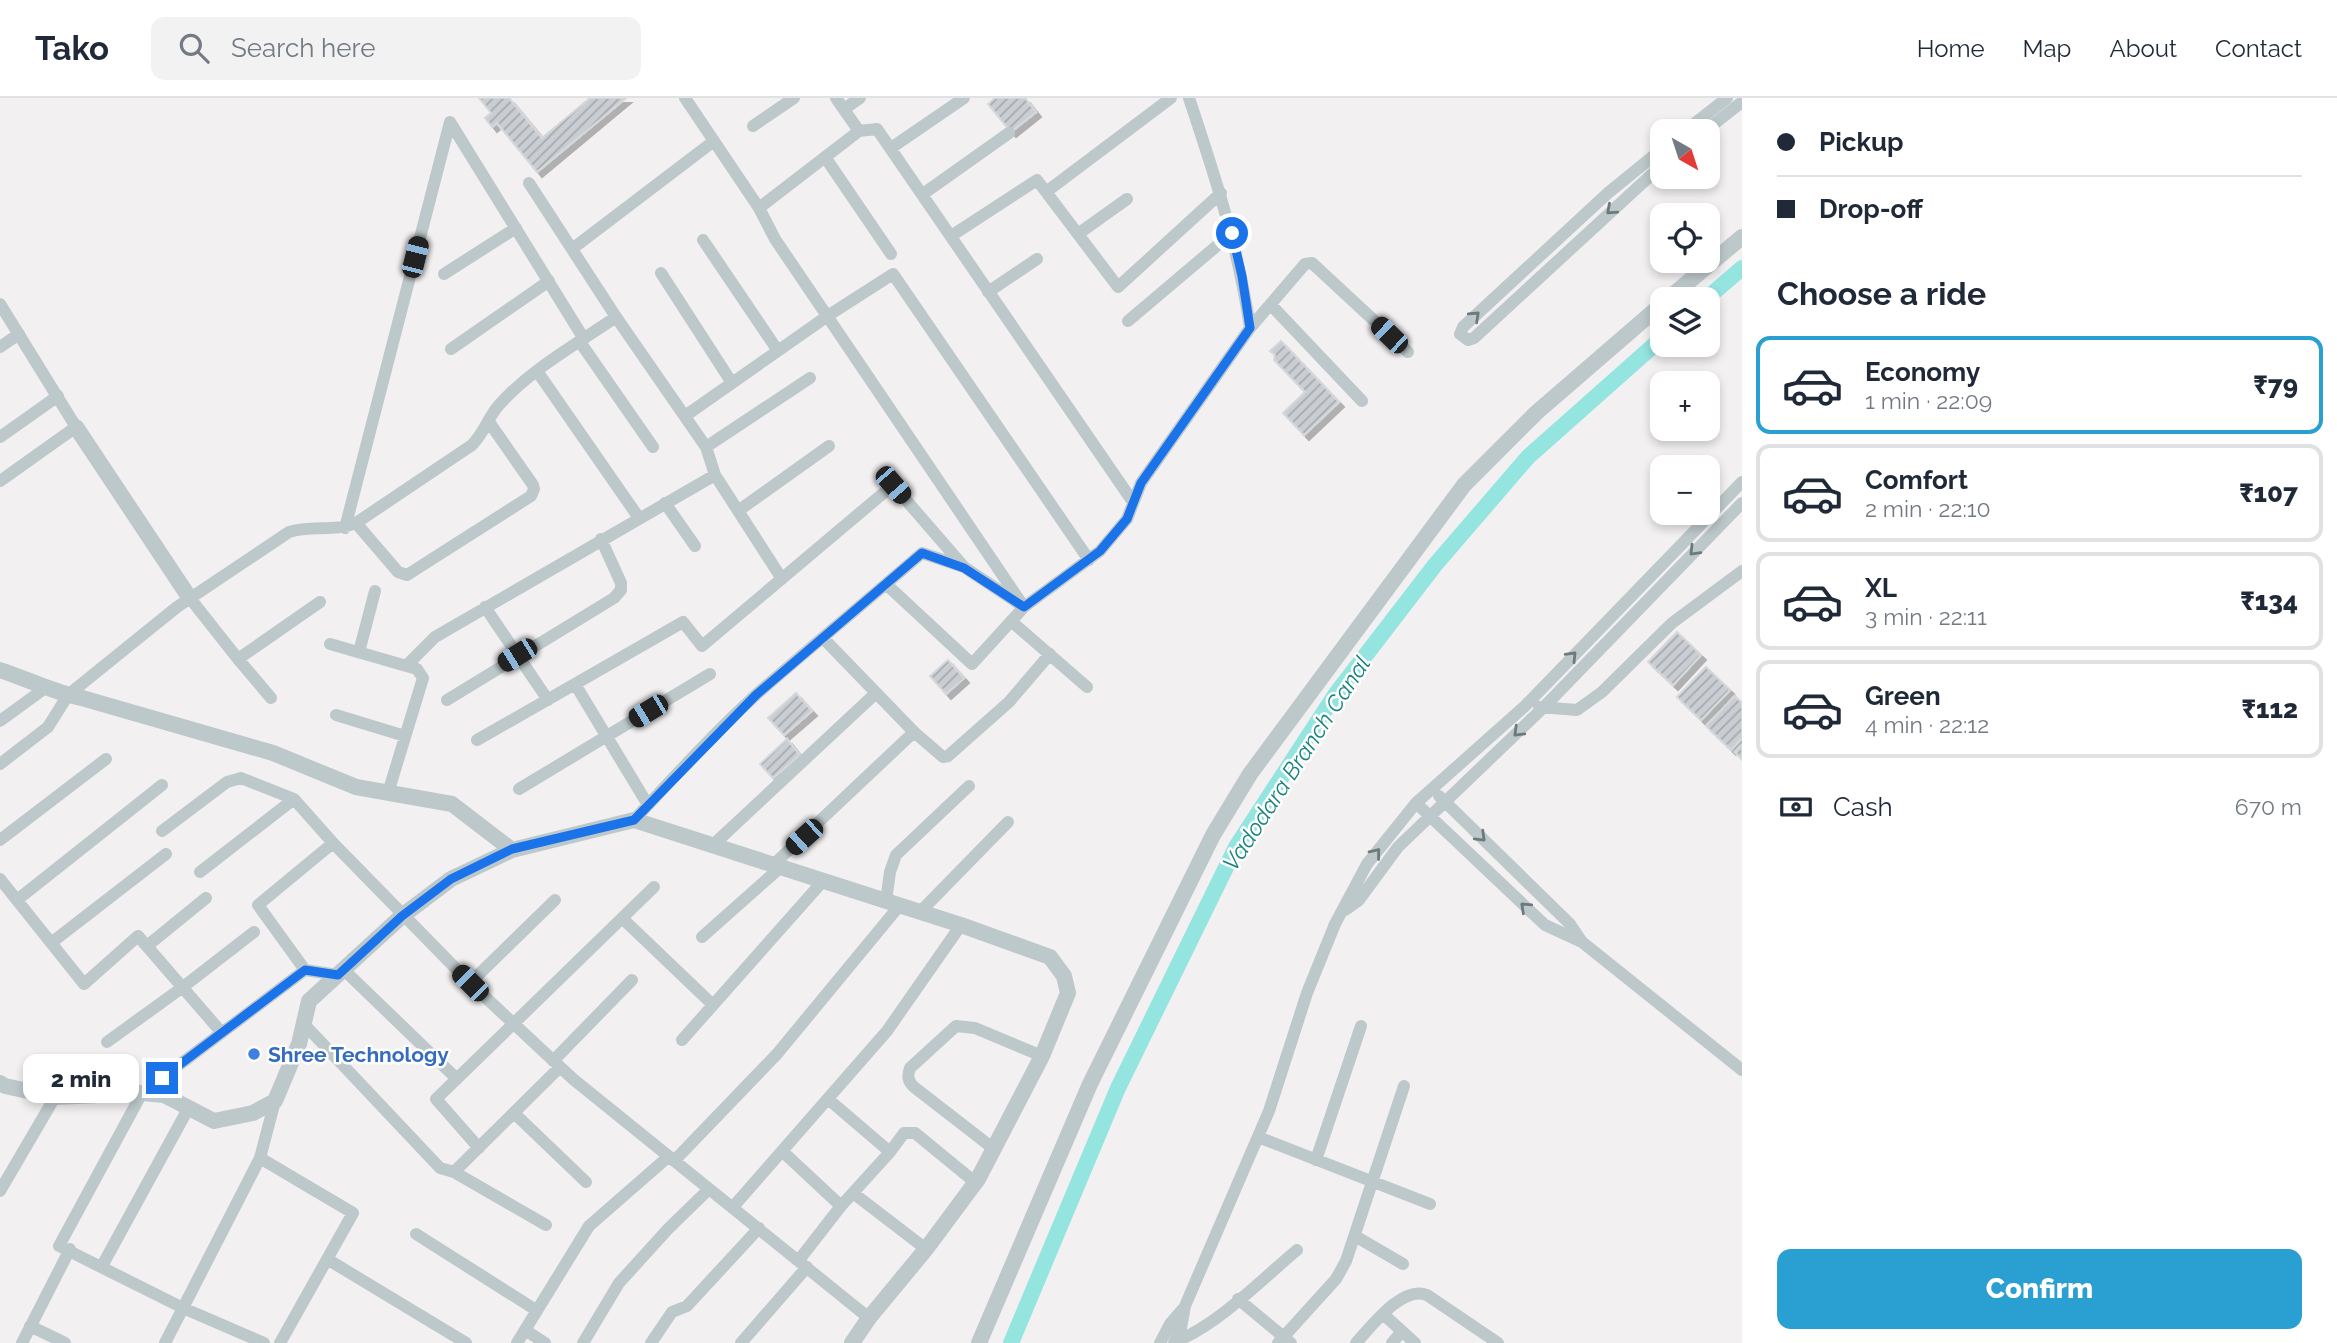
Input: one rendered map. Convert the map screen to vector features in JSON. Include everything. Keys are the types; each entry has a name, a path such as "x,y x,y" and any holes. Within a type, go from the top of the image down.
{"street":[{"path":"685,98 759,208 775,239 829,315 1024,607"},
{"path":"753,126 794,98"},
{"path":"859,131 840,104 860,98"},
{"path":"891,148 964,98"},
{"path":"1046,192 1171,98"},
{"path":"1189,98 1232,233 1250,328"},
{"path":"1700,119 1727,98"},
{"path":"1720,119 1742,102"},
{"path":"351,525 450,122 549,281 582,340 653,447"},
{"path":"759,208 859,131 877,128 1133,502"},
{"path":"923,194 1009,133"},
{"path":"572,249 714,141"},
{"path":"825,157 891,254"},
{"path":"1650,159 1608,193 1463,327 1460,334 1463,338 1474,338 1650,176"},
{"path":"951,236 1037,180 1118,287 1221,193"},
{"path":"529,183 616,317 706,447 715,475 782,579"},
{"path":"1079,234 1127,199"},
{"path":"444,274 516,228"},
{"path":"1128,321 1232,233"},
{"path":"1682,287 1742,237"},
{"path":"703,240 778,351"},
{"path":"988,292 1037,259"},
{"path":"886,584 972,664 1024,607 1100,551 1127,519 1141,483 1250,328 1305,264 1312,263 1408,352"},
{"path":"661,273 732,383"},
{"path":"685,416 829,315 893,274 1089,560"},
{"path":"451,349 549,281"},
{"path":"0,304 76,427 189,597 271,698"},
{"path":"1270,305 1362,401"},
{"path":"979,1343 1090,1084 1213,835 1250,774 1464,485 1496,450 1650,314"},
{"path":"0,764 48,727 68,695 189,597 289,532 302,528 351,525 472,445 484,432 498,405 537,371 616,317"},
{"path":"0,347 19,334"},
{"path":"537,371 639,518"},
{"path":"706,447 810,378"},
{"path":"0,436 58,396"},
{"path":"351,525 398,572 407,575 531,496 533,485 489,422"},
{"path":"0,481 76,427"},
{"path":"738,512 829,446"},
{"path":"405,666 435,637 715,475"},
{"path":"1175,1342 1185,1306 1269,1111 1307,993 1341,912 1367,864 1416,803 1525,706 1742,482"},
{"path":"477,740 683,622 702,646 893,485 964,568"},
{"path":"665,503 695,546"},
{"path":"1341,912 1359,900 1398,847 1428,816 1544,707 1742,503"},
{"path":"447,700 614,598 621,590 621,583 601,540"},
{"path":"634,820 756,695 922,553 964,568 1024,607"},
{"path":"1525,706 1577,710 1602,692 1672,623 1742,571"},
{"path":"359,652 376,591"},
{"path":"238,659 320,602"},
{"path":"485,607 548,700"},
{"path":"1011,621 1087,687"},
{"path":"823,638 914,732 943,757 948,756 1009,702 1050,654"},
{"path":"330,644 417,669 423,678 388,793"},
{"path":"0,670 68,695 273,753 356,787 452,804 512,849"},
{"path":"519,789 710,674"},
{"path":"575,684 648,805"},
{"path":"0,721 48,686"},
{"path":"713,845 876,692"},
{"path":"336,715 405,736"},
{"path":"702,937 914,732"},
{"path":"0,840 106,759"},
{"path":"162,831 235,778 250,779 294,799 402,916 556,1064 869,1318"},
{"path":"17,900 162,785"},
{"path":"517,1343 589,1226 671,1159 777,1054 893,903 890,872 896,855 970,786"},
{"path":"1432,789 1570,924 1583,942"},
{"path":"200,873 294,799"},
{"path":"1416,803 1545,925 1583,942 1742,1070"},
{"path":"165,1343 260,1157 275,1101 299,1044 309,1001 402,916 451,879 512,849 634,820 961,925 1050,957 1064,976 1068,993 1042,1056 976,1183 852,1343"},
{"path":"920,912 1008,822"},
{"path":"305,970 258,905 333,843"},
{"path":"51,943 166,854"},
{"path":"682,1040 823,881"},
{"path":"1,883 83,984 138,936 222,1033"},
{"path":"479,1147 436,1099 653,887"},
{"path":"147,946 206,898"},
{"path":"470,983 555,900"},
{"path":"622,918 713,1005"},
{"path":"733,1207 887,1031 961,925"},
{"path":"107,1042 183,988 254,932"},
{"path":"264,1343 183,1308 59,1245 142,1093 305,970 341,972 457,1079"},
{"path":"454,1172 514,1113 632,980"},
{"path":"304,1024 440,1168 454,1172 546,1225"},
{"path":"994,1149 914,1087 907,1075 910,1068 950,1031 965,1026 1042,1056"},
{"path":"1316,1160 1361,1026"},
{"path":"0,1083 55,1097 142,1093 164,1095 214,1121 253,1113 275,1101"},
{"path":"1238,1299 1284,1341 1336,1279 1355,1236 1404,1086"},
{"path":"0,1191 55,1097"},
{"path":"828,1099 890,1152"},
{"path":"102,1266 188,1109"},
{"path":"514,1113 586,1182"},
{"path":"741,1343 803,1263 841,1206 904,1133 911,1131 976,1183"},
{"path":"1258,1137 1430,1204"},
{"path":"782,1151 841,1206"},
{"path":"260,1157 353,1213 281,1343"},
{"path":"583,1343 619,1283 709,1189"},
{"path":"853,1193 926,1249"},
{"path":"651,1343 672,1312 687,1306 759,1228"},
{"path":"416,1234 536,1310"},
{"path":"1355,1236 1404,1264"},
{"path":"22,1343 70,1249"},
{"path":"1175,1342 1201,1329 1297,1250"},
{"path":"327,1259 466,1343"},
{"path":"1356,1343 1395,1302 1422,1293 1498,1343"},
{"path":"1160,1343 1170,1324 1185,1306"},
{"path":"1383,1314 1415,1343"},
{"path":"30,1326 65,1343"},
{"path":"525,1330 545,1343"},
{"path":"1392,1343 1402,1331"}],"building":[{"path":"479,98 509,98 542,138 590,98 626,98 537,172 497,123 492,127 485,118 491,113"},
{"path":"995,98 1025,98 1036,112 1011,132 988,104"},
{"path":"1281,341 1339,402 1304,435 1283,413 1305,392 1274,360 1275,355 1270,351"},
{"path":"1677,632 1701,655 1673,685 1648,662"},
{"path":"948,660 964,678 946,694 930,676"},
{"path":"1706,667 1730,690 1701,720 1677,697"},
{"path":"796,693 812,711 784,735 768,718"},
{"path":"1735,696 1742,703 1742,738 1731,750 1706,726"},
{"path":"787,739 800,755 773,778 760,764"},
{"path":"1742,745 1742,760 1735,752"}],"waterway":[{"name":"Vadodara Branch Canal","path":"1720,287 1742,268"},
{"name":"Vadodara Branch Canal","path":"1011,1343 1118,1088 1236,847 1335,695 1435,565 1528,457 1650,349"}],"place":[{"name":"Shree Technology","path":"254,1054"}],"route":[{"path":"162,1078 305,970 338,975 402,916 451,879 512,849 634,820 756,695 922,553 964,568 1024,607 1100,551 1127,519 1141,483 1250,328 1232,233"}]}
